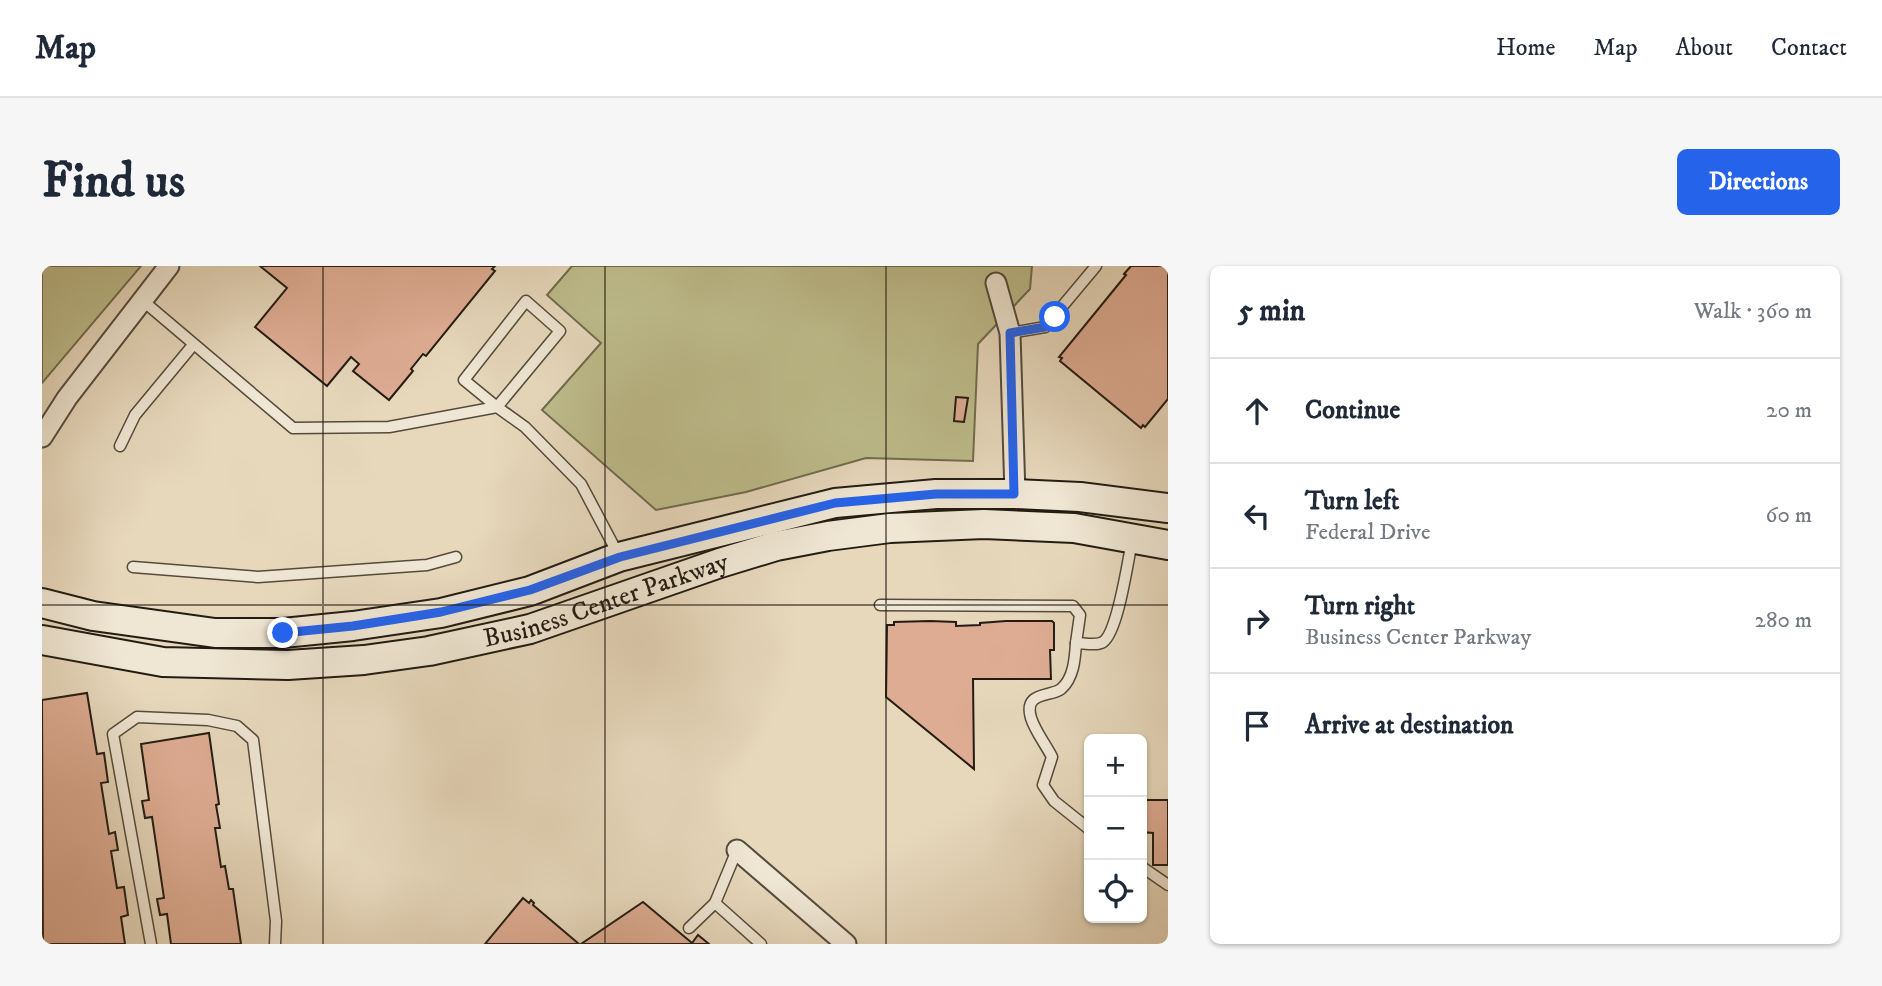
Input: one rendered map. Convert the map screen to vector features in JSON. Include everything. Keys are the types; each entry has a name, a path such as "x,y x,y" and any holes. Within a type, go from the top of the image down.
{"main road":[{"name":"Business Center Parkway","path":"42,603 93,616 215,634 283,633 353,626 441,612 530,590 620,557 835,503 936,494 1014,494 1080,497 1168,508"},
{"name":"Business Center Parkway","path":"42,639 163,662 289,665 364,660 429,651 530,629 720,563 776,546 828,536 890,528 984,524 1074,528 1168,545"}],"street":[{"path":"42,437 67,398 169,266"},
{"path":"996,283 1010,333 1014,494"},
{"path":"737,850 846,944"}],"lane":[{"path":"1010,333 1045,327 1097,266"},
{"path":"141,300 293,428 389,427 497,407 560,331 526,301 464,380 497,407 525,426 581,484 620,557"},
{"path":"120,446 135,415 193,345"},
{"path":"1076,643 1105,641 1118,614 1132,539"},
{"path":"133,567 258,577 428,565 456,557"},
{"path":"880,606 1073,606 1080,615 1072,672 1058,691 1041,694 1035,699 1031,715 1052,757 1043,785 1054,801 1084,825"},
{"path":"151,944 113,734 136,717 208,720 237,726 253,740 276,921 275,944"},
{"path":"689,928 715,903 737,850"},
{"path":"1147,870 1168,885"},
{"path":"715,903 761,944"}],"shaded area":[{"path":"42,266 141,266 42,383"},
{"path":"572,266 1032,266 1030,289 978,344 973,461 866,458 746,492 656,510 542,410 601,343 547,295"}],"building":[{"path":"260,266 495,266 492,269 495,271 426,356 423,354 389,400 353,371 359,364 351,357 327,386 255,327 287,288"},
{"path":"1131,266 1168,266 1168,399 1145,427 1143,425 1141,428 1060,361 1062,358 1059,357"},
{"path":"956,397 968,398 964,422 954,421"},
{"path":"1006,621 1054,623 1054,650 1050,650 1051,679 973,679 974,769 886,697 887,625 894,625 894,622 956,622 956,626"},
{"path":"87,693 97,754 104,753 108,782 101,783 109,834 115,832 118,850 111,851 117,888 124,887 128,915 121,917 125,944 43,944 42,700"},
{"path":"209,733 219,804 216,805 220,828 215,828 221,867 225,866 229,889 233,889 241,944 171,944 167,914 160,915 157,899 164,898 152,817 145,818 142,801 149,800 141,744"},
{"path":"1147,800 1168,800 1168,865 1153,865 1153,833 1147,832"},
{"path":"523,898 529,903 531,900 533,905 579,944 485,944"},
{"path":"643,902 692,943 698,935 709,944 581,944"}],"route":[{"path":"283,633 353,626 441,612 530,590 620,557 835,503 936,494 1014,494 1010,333 1045,327 1055,317"}]}
